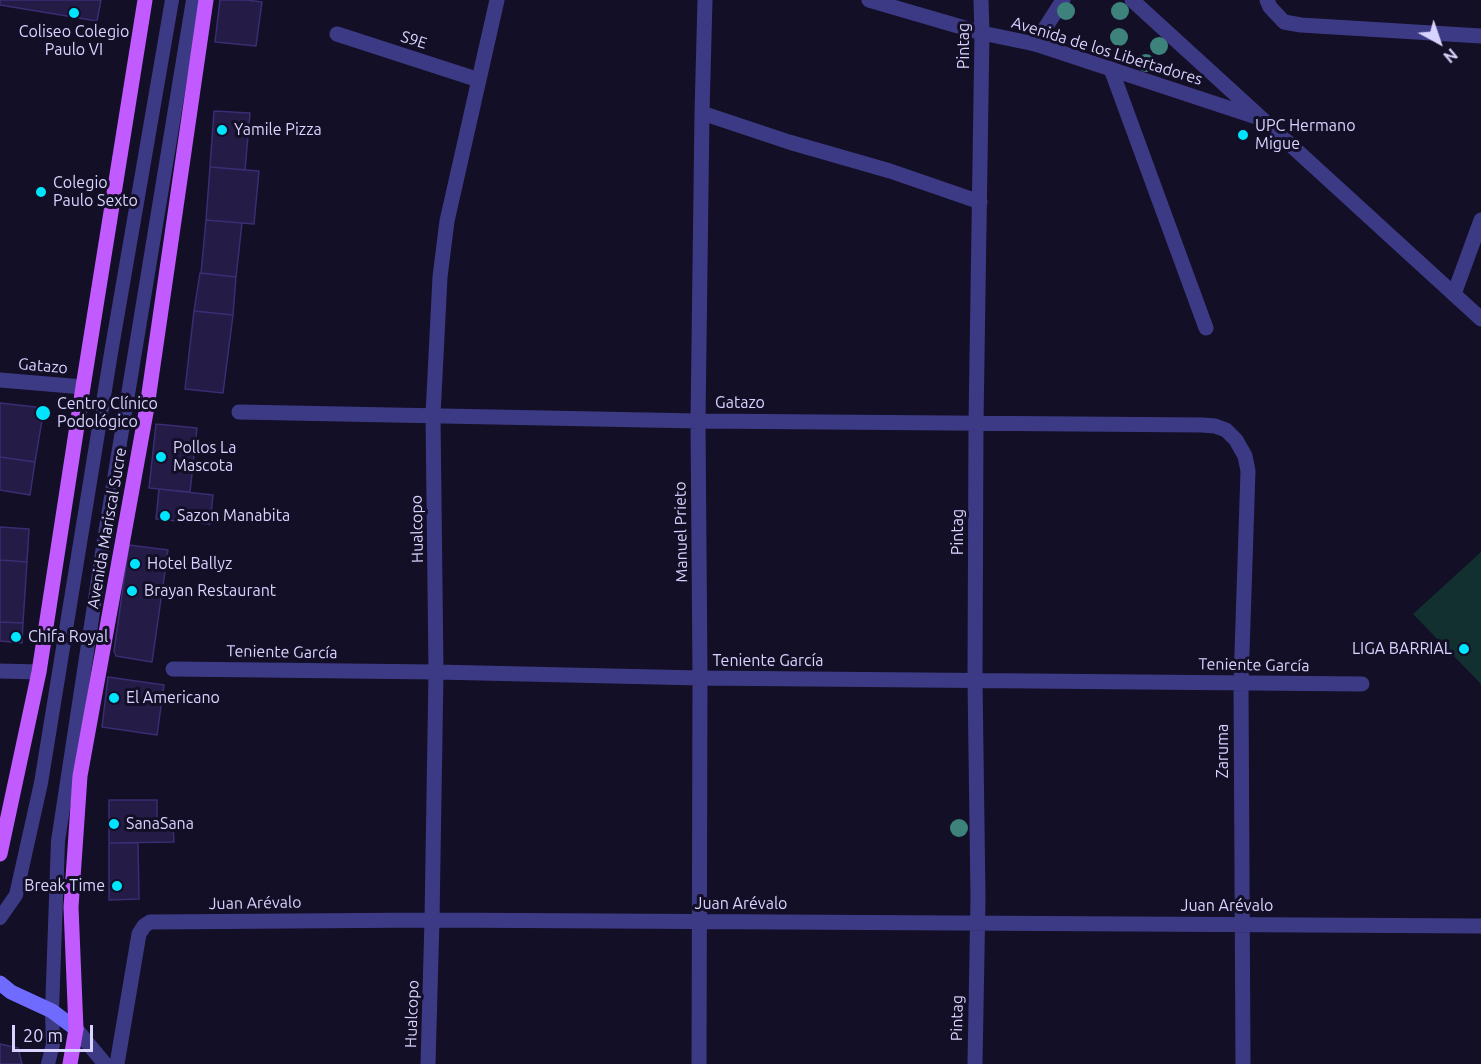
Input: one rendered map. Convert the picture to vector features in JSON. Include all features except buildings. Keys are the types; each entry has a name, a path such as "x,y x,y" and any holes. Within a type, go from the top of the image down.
{"main road":[{"path":"0,854 39,672 145,0"},
{"name":"Avenida Mariscal Sucre","path":"70,1064 75,1029 71,907 80,776 145,418 206,0"},
{"path":"4,990 52,1011 75,1029"}],"street":[{"name":"Hualcopo","path":"429,1064 436,672 434,415 440,277 447,221 497,0"},
{"name":"Manuel Prieto","path":"699,1064 698,421 705,0"},
{"name":"Avenida de los Libertadores","path":"869,0 982,33 1035,44 1265,120"},
{"name":"Pintag","path":"975,1064 978,923 975,680 976,422 981,0"},
{"path":"1035,44 1063,0"},
{"name":"Avenida de los Libertadores","path":"1132,0 1481,319"},
{"path":"1268,0 1270,7 1284,22 1301,25 1481,36"},
{"name":"S9E","path":"338,34 479,80"},
{"path":"1111,69 1206,327"},
{"path":"702,113 789,142 890,171 980,202"},
{"path":"1454,294 1481,220"},
{"name":"Gatazo","path":"0,380 83,387"},
{"name":"Gatazo","path":"238,412 698,421 1202,425 1226,430 1236,440"},
{"name":"Zaruma","path":"1236,440 1245,456 1248,471 1241,683 1243,1064"},
{"name":"Teniente García","path":"173,669 700,678 1362,684"},
{"path":"0,671 39,672"},
{"name":"Juan Arévalo","path":"117,1064 139,934 150,922 432,920 1481,926"},
{"path":"75,1029 105,1064"}],"lane":[{"path":"0,918 16,895 41,783 111,353 172,0"},
{"path":"48,1064 53,1044 52,1011 58,841 104,540 193,0"}],"green space":[{"name":"LIGA BARRIAL","path":"1481,552 1481,684 1413,614"}],"place":[{"name":"Coliseo Colegio Paulo VI","path":"74,13"},
{"name":"Yamile Pizza","path":"222,130"},
{"name":"UPC Hermano Migue","path":"1243,135"},
{"name":"Colegio Paulo Sexto","path":"41,192"},
{"name":"Centro Clínico Podológico","path":"43,413"},
{"name":"Pollos La Mascota","path":"161,457"},
{"name":"Sazon Manabita","path":"165,516"},
{"name":"Hotel Ballyz","path":"135,564"},
{"name":"Brayan Restaurant","path":"132,591"},
{"name":"Chifa Royal","path":"16,637"},
{"name":"LIGA BARRIAL","path":"1464,649"},
{"name":"El Americano","path":"114,698"},
{"name":"SanaSana","path":"114,824"},
{"name":"Break Time","path":"117,886"}]}
